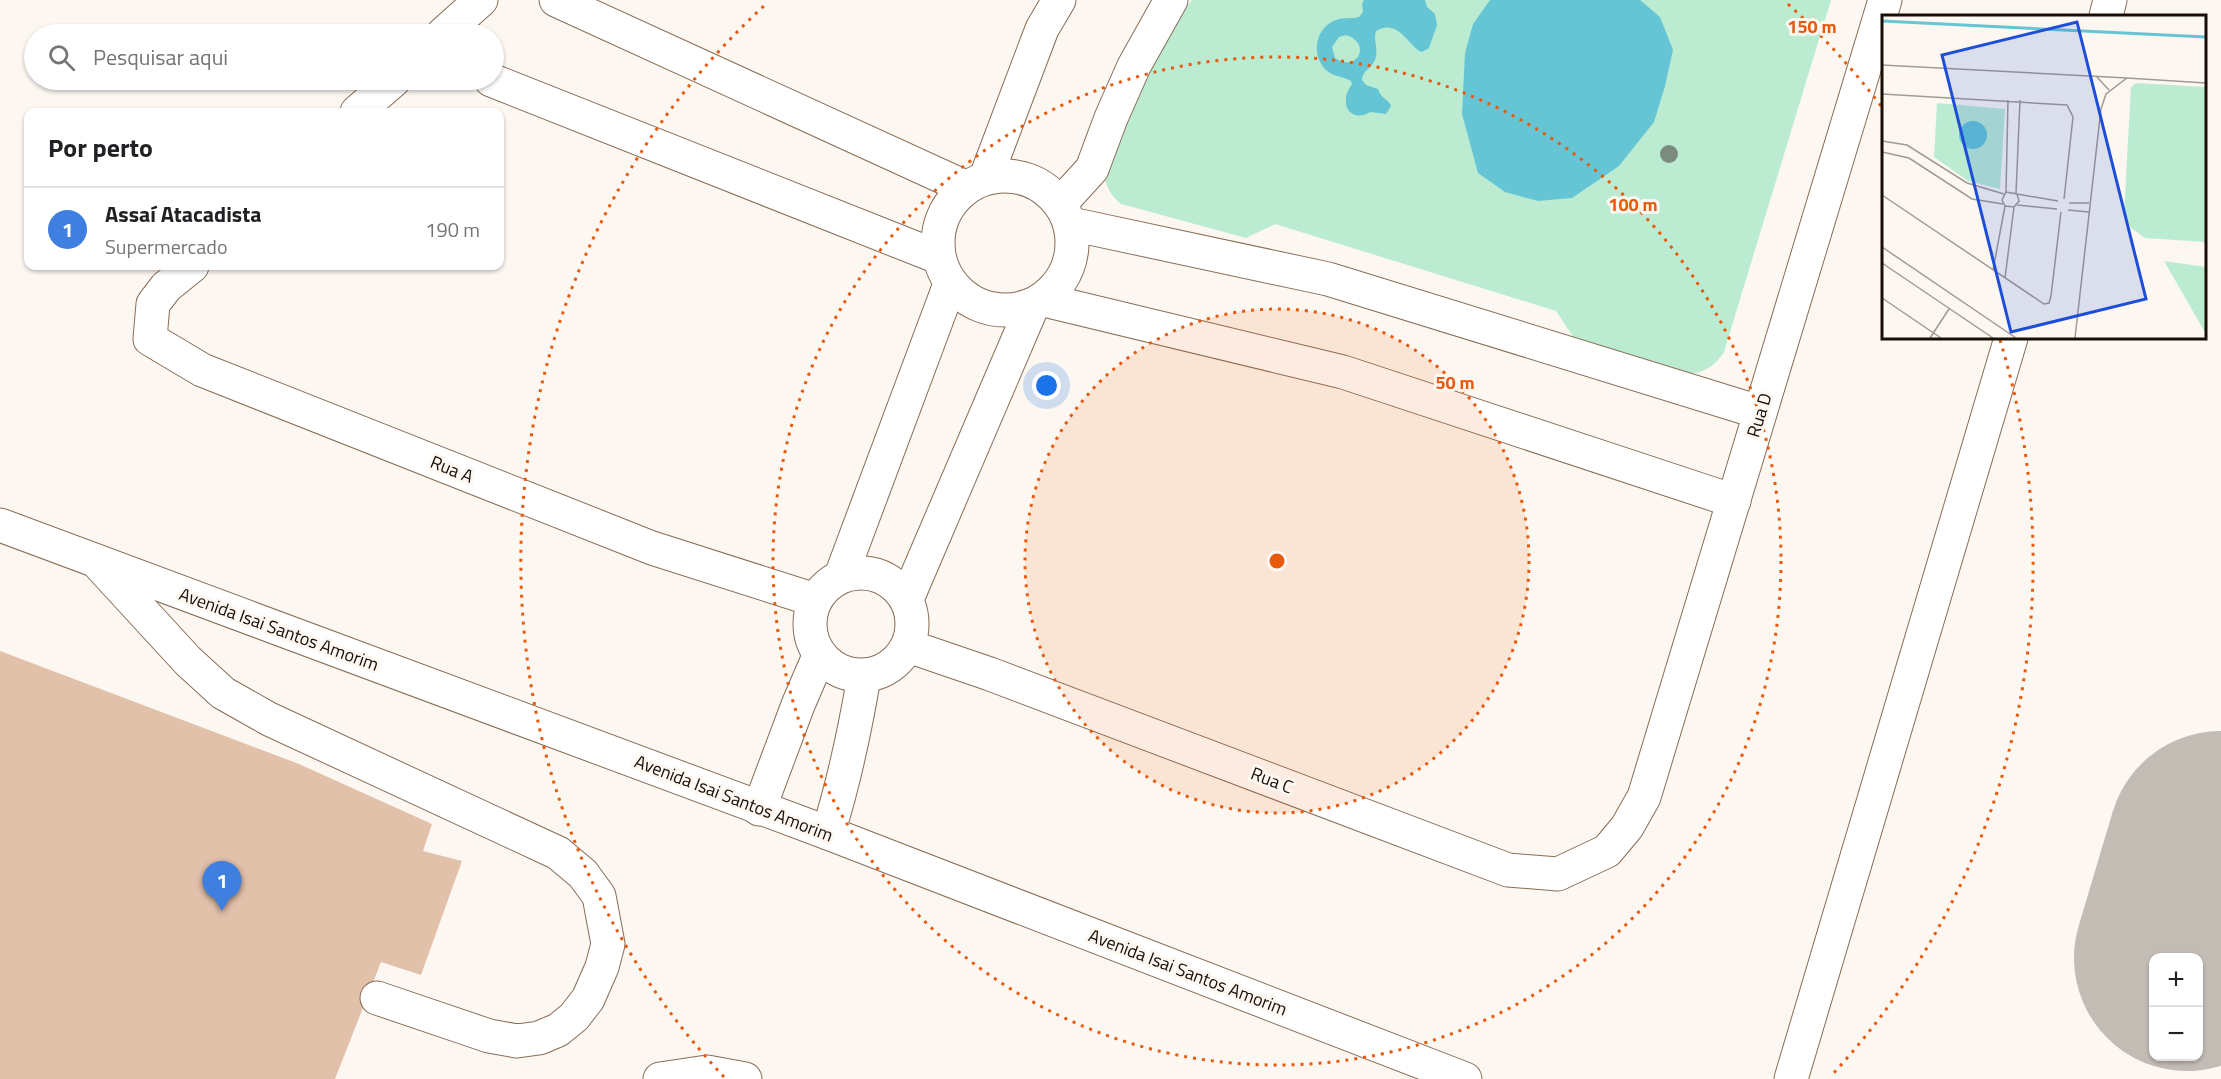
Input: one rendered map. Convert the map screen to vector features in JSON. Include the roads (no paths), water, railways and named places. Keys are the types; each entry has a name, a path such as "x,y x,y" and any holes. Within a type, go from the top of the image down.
{"street":[{"path":"454,24 481,0"},
{"path":"556,0 975,182 1014,175 1041,184 1066,214 1328,279 1759,412"},
{"path":"841,576 944,271 941,218 975,182 1042,29 1059,0"},
{"path":"907,599 1038,303 1070,266 1066,214 1092,169 1134,66 1171,0"},
{"name":"Rua D","path":"1628,827 1644,797 1759,412 1886,0"},
{"path":"2106,15 2110,0"},
{"path":"504,85 944,271 973,304 1002,312 1038,303 1343,372 1734,501"},
{"path":"362,108 382,90"},
{"name":"Rua A","path":"187,270 166,287 153,304 150,339 202,370 652,548 815,600"},
{"path":"1791,1079 2011,339"},
{"name":"Avenida Isai Santos Amorim","path":"0,525 828,833 1465,1079"},
{"path":"96,561 188,661 223,693 269,720 558,853 583,874 599,896 608,944 602,967 588,999 574,1017 558,1030 539,1038 517,1041 489,1036 377,998"},
{"path":"860,572 879,575 895,585 907,599 913,622 908,646 890,667 864,677 839,672 819,656 809,628 815,600 826,585 841,576 860,572"},
{"name":"Rua C","path":"908,646 990,674 1508,870 1558,874 1607,851 1628,827"},
{"path":"759,809 819,656"},
{"path":"828,833 844,780 864,677"},
{"path":"660,1079 707,1072 745,1079"}],"water":[{"path":"1364,0 1425,0 1427,7 1435,14 1437,25 1429,48 1422,52 1403,35 1391,28 1376,31 1375,60 1363,74 1362,80 1366,85 1378,89 1390,104 1386,114 1370,112 1357,115 1350,112 1346,99 1351,81 1326,70 1318,56 1318,42 1324,29 1336,20 1359,17 1363,12","holes":["1346,35 1354,39 1360,50 1359,55 1350,62 1343,62 1335,58 1332,47 1339,37"]},
{"path":"1490,0 1640,0 1660,17 1673,50 1654,122 1619,166 1572,198 1538,201 1505,192 1478,173 1462,114 1465,53 1473,24"}],"place":[{"name":"Assaí Atacadista","path":"222,911"}]}
